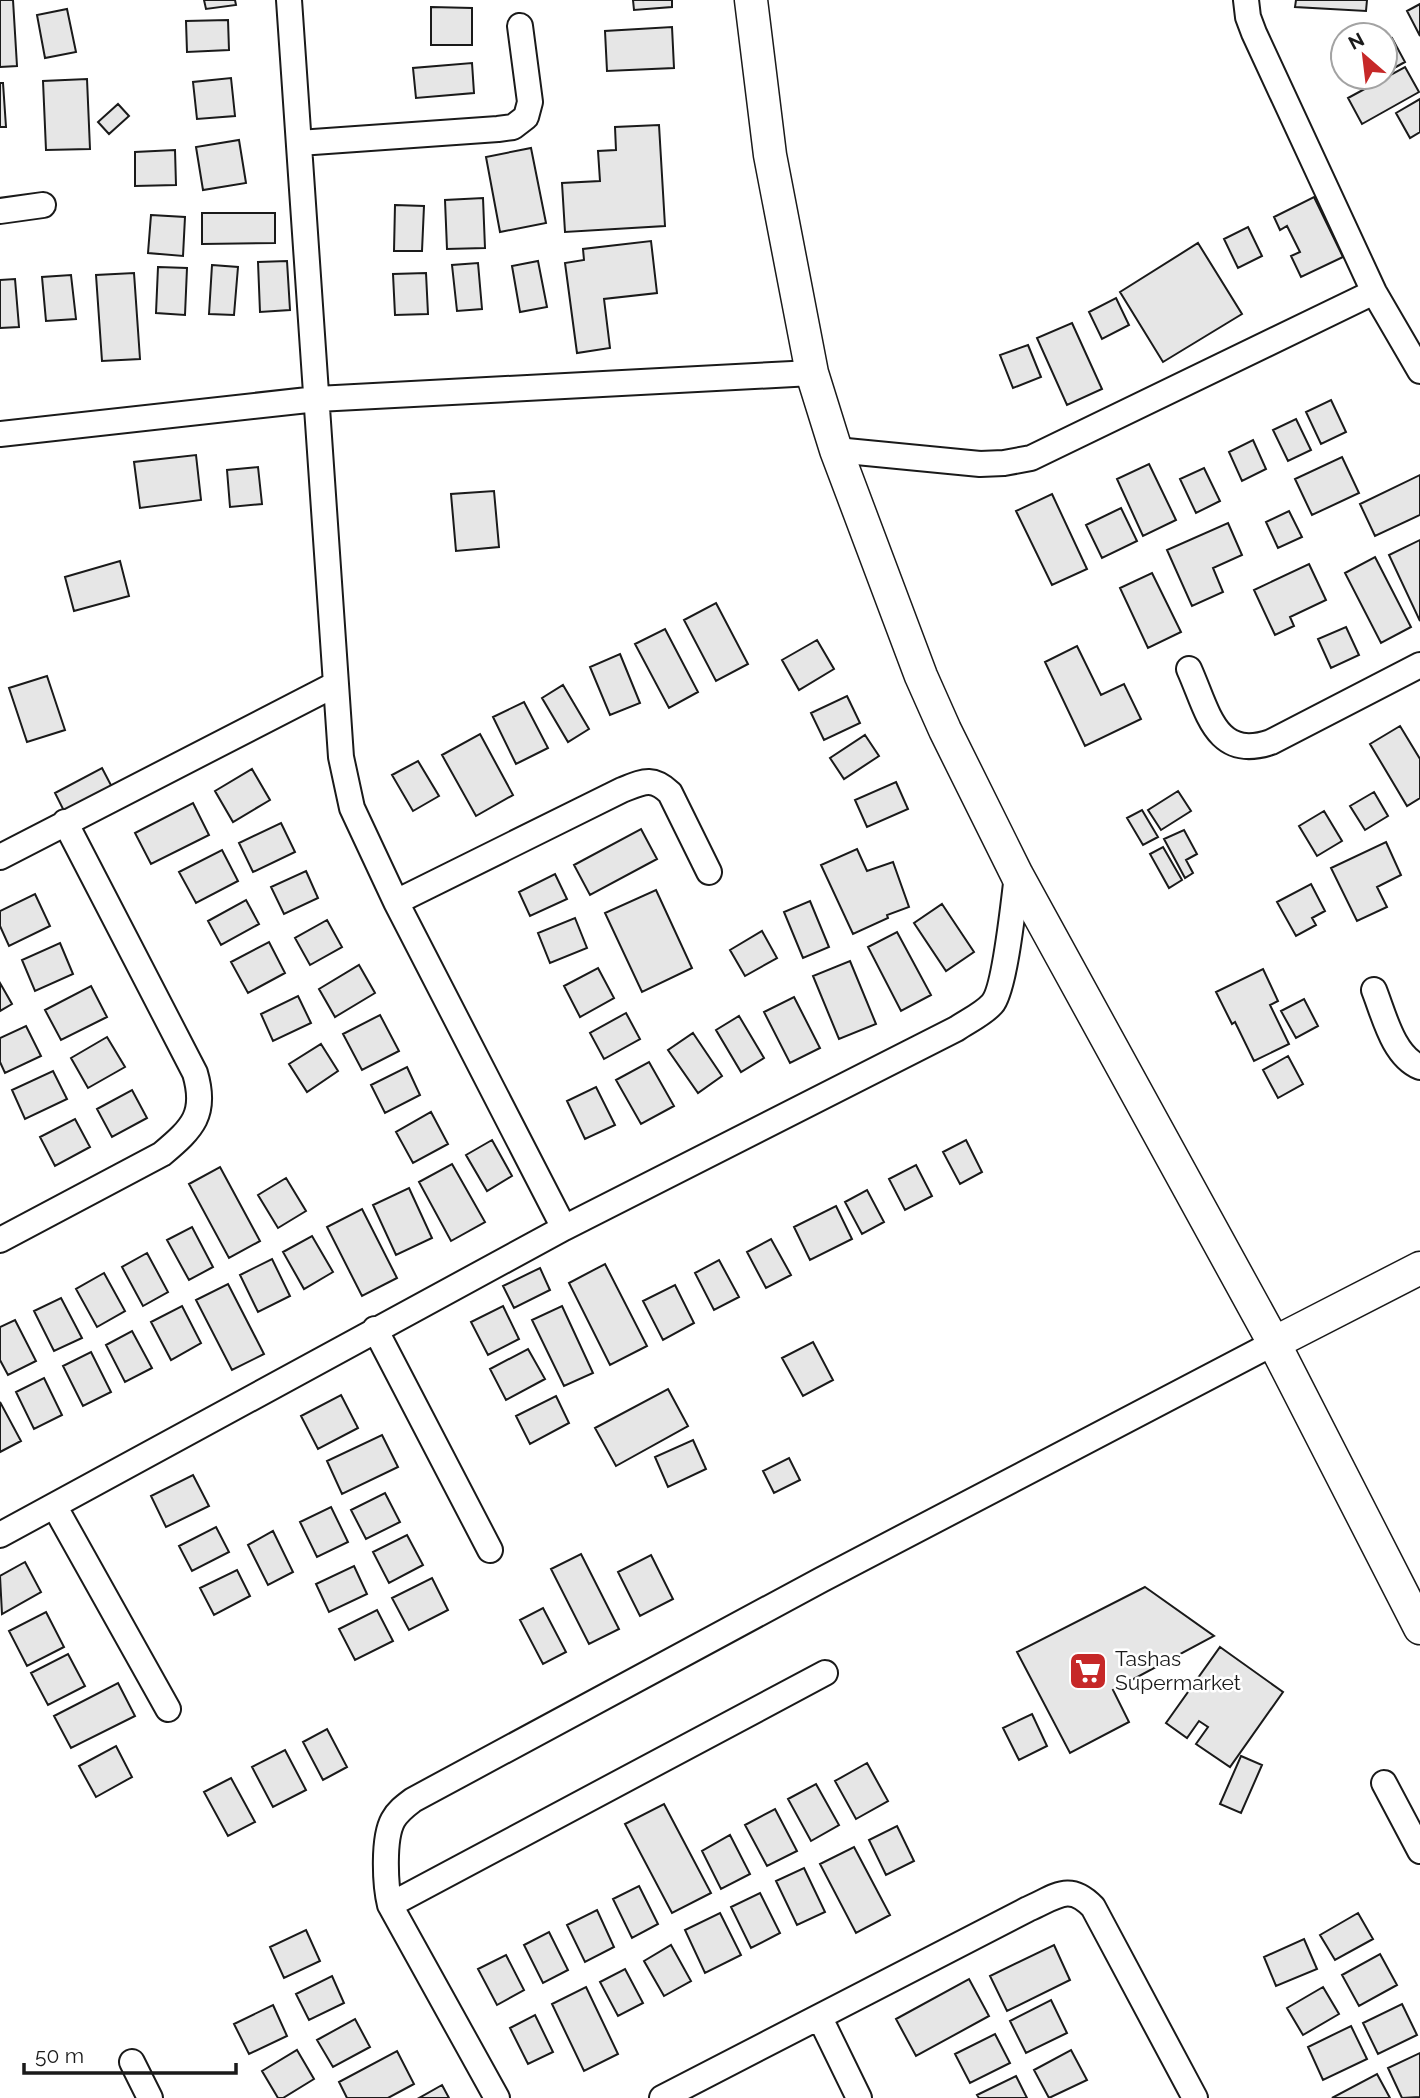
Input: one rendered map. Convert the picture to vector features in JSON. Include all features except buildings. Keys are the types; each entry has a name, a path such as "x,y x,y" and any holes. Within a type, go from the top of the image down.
{"street":[{"path":"289,0 341,757 352,808 396,902 564,1228"},
{"path":"751,0 770,155 812,373 836,450 926,687 944,730 1017,875 1274,1343 1420,1628"},
{"path":"1246,0 1254,33 1374,292 1420,371"},
{"path":"299,143 476,132 513,127 526,117 530,102 520,26"},
{"path":"0,211 43,205"},
{"path":"836,450 980,464 1031,458 1374,292"},
{"path":"0,433 317,399 812,373"},
{"path":"1189,669 1224,739 1237,746 1253,748 1271,742 1420,665"},
{"path":"0,857 336,684"},
{"path":"396,902 622,790 644,782 660,783 670,793 709,872"},
{"path":"0,1240 162,1154 184,1135 199,1114 201,1093 195,1073 65,822"},
{"path":"0,1535 564,1228 956,1029 980,1014 994,1002 1001,981 1017,875"},
{"path":"1374,990 1398,1048 1405,1057 1420,1067"},
{"path":"497,2098 390,1905 387,1890 387,1835 392,1821 401,1809 413,1800 821,1580 1420,1268"},
{"path":"375,1329 490,1550"},
{"path":"55,1507 168,1709"},
{"path":"390,1905 825,1673"},
{"path":"1384,1783 1420,1851"},
{"path":"662,2098 1028,1909 1067,1893 1077,1893 1093,1907 1195,2098"},
{"path":"820,2018 859,2098"},
{"path":"132,2062 150,2098"}],"place":[{"name":"Tashas Supermarket","path":"1088,1671"}]}
